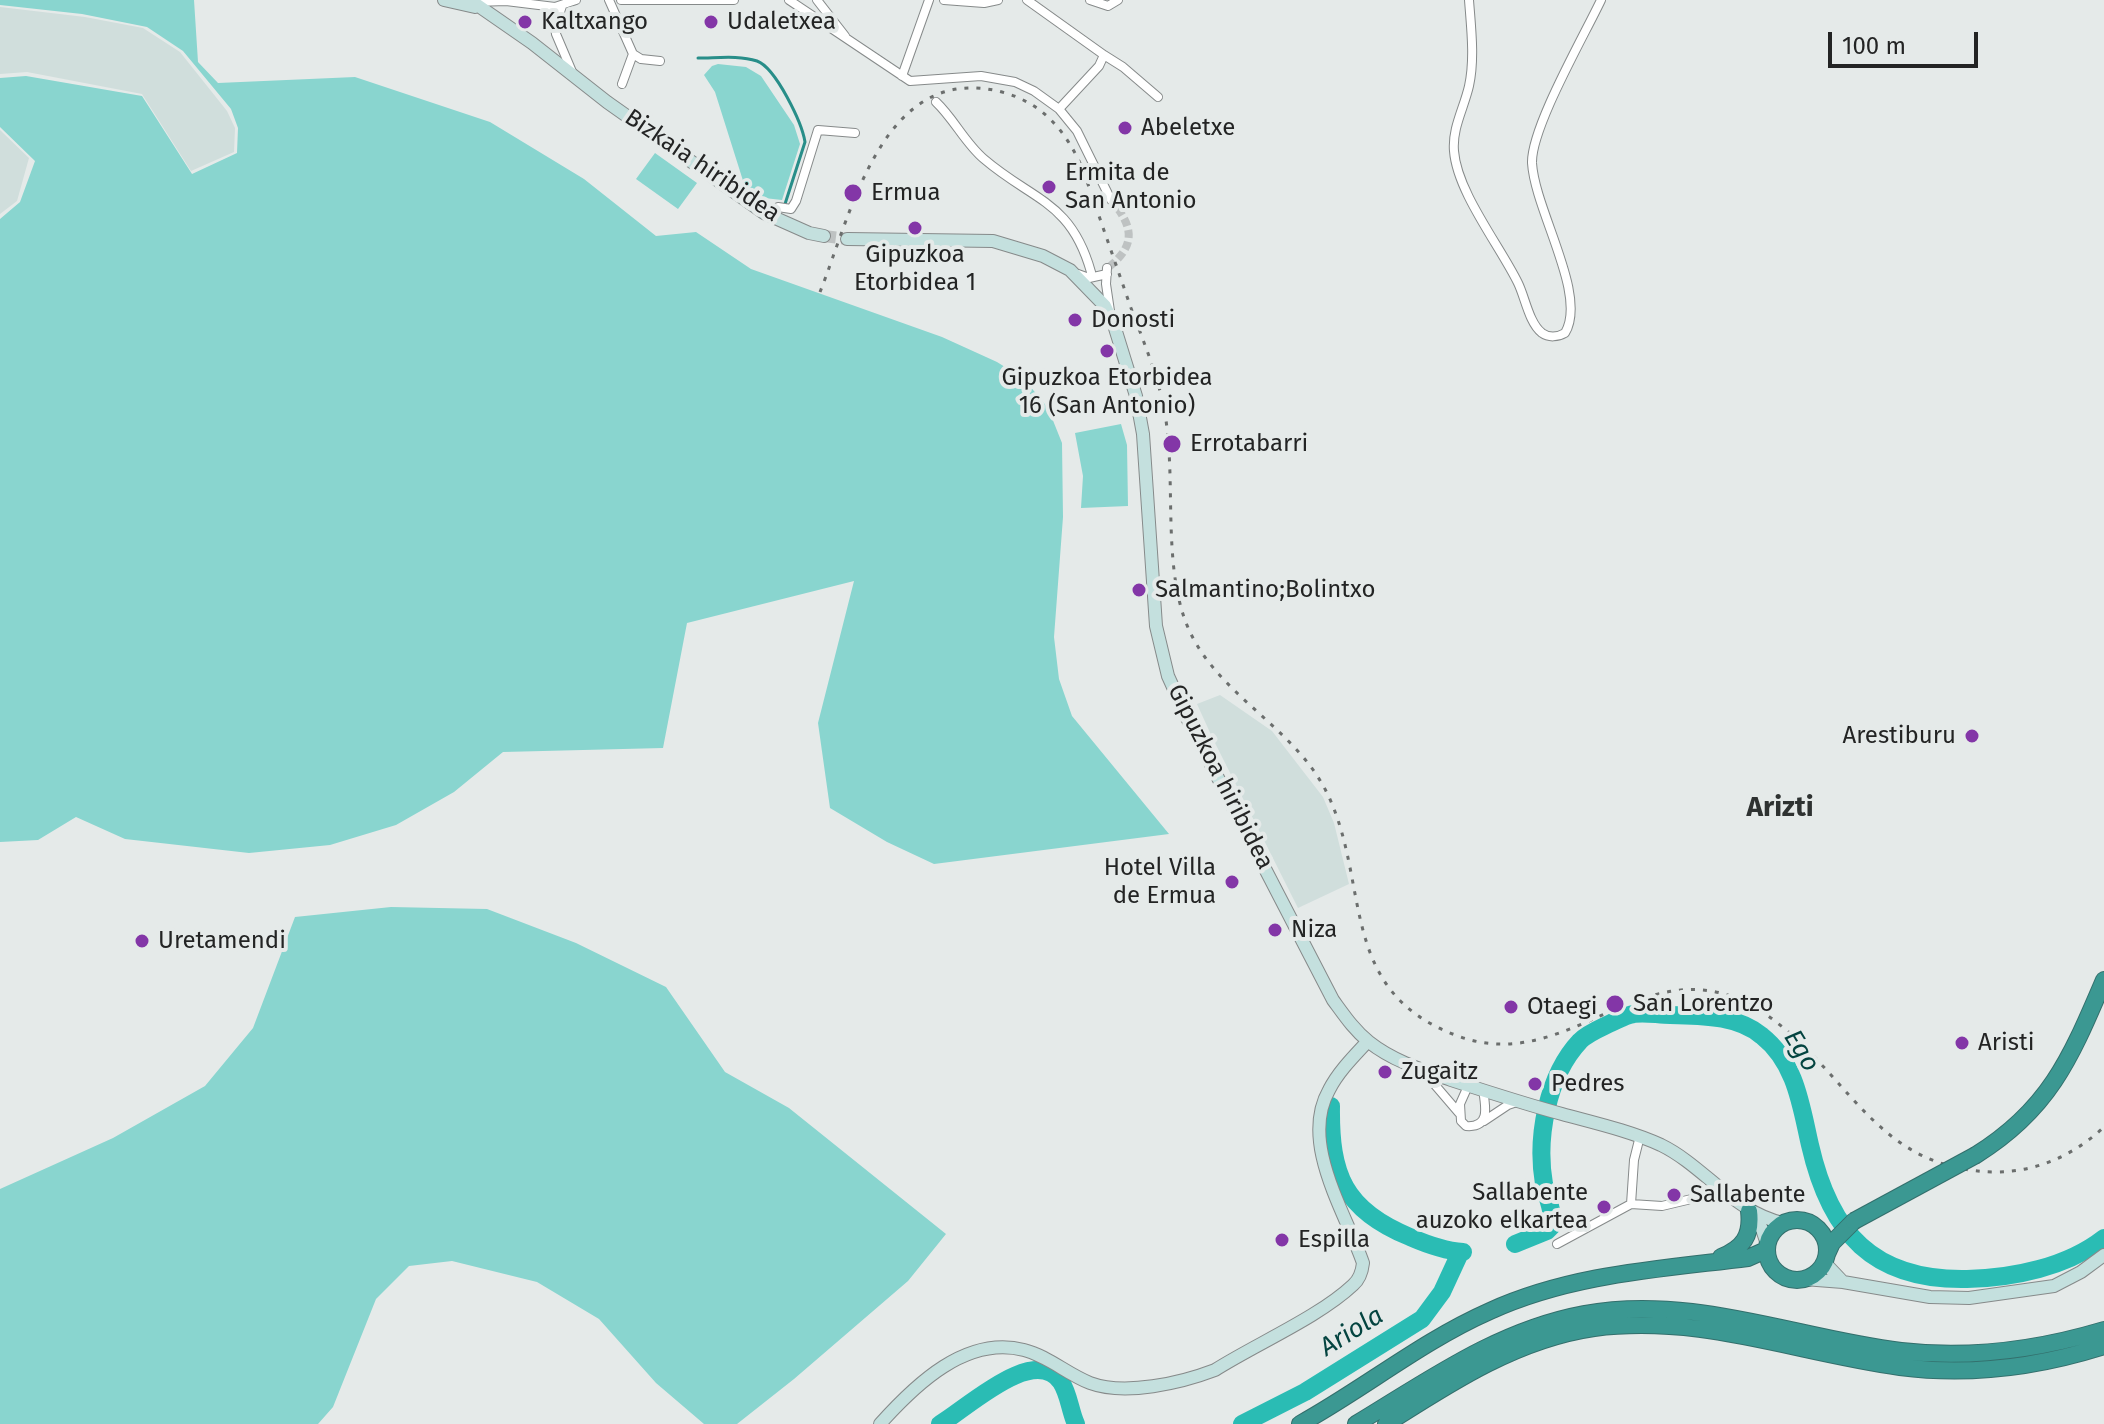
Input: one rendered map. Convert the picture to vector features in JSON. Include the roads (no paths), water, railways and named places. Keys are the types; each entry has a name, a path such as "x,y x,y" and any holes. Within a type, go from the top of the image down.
{"highway":[{"path":"1300,1424 1448,1331 1491,1310 1579,1281 1748,1258 1767,1247 1776,1228 1783,1223 1792,1220 1838,1229 1976,1155 2021,1123 2051,1087 2079,1038 2104,980"},
{"path":"1696,1263 1741,1247 1749,1231 1748,1209"},
{"path":"1811,1223 1824,1236 1826,1259"},
{"path":"1724,1261 1787,1278 1804,1279 1819,1270 1838,1229"},
{"path":"1767,1247 1773,1268 1779,1274"},
{"path":"1356,1424 1465,1366 1584,1314 1643,1309 1722,1315 1856,1343 1939,1355 2016,1350 2054,1344 2104,1330"},
{"path":"1515,1342 1645,1324 1720,1330 1851,1358 1935,1370 2018,1366 2060,1359 2104,1346"},
{"path":"1386,1424 1465,1366"}],"street":[{"path":"431,0 455,1 486,12"},
{"path":"471,1 506,1 545,7 562,6 576,0"},
{"path":"609,0 633,54 641,59 660,61"},
{"path":"621,0 734,0"},
{"path":"789,0 910,81 971,76 998,78 1034,91 1059,109 1083,141 1111,200"},
{"path":"817,0 845,36"},
{"path":"902,76 929,0"},
{"path":"944,0 970,3 998,0"},
{"path":"1027,0 1123,67 1158,97"},
{"path":"1090,0 1108,6 1118,0"},
{"path":"1469,0 1471,71 1455,131 1457,168 1471,200 1518,283 1535,324 1543,334 1553,337 1565,333 1571,324 1572,298 1539,201 1532,158 1543,119 1601,0"},
{"path":"471,1 486,12"},
{"path":"562,6 555,27 556,34 580,82"},
{"name":"Bizkaia hiribidea","path":"486,12 771,216 809,233 824,236"},
{"path":"622,84 633,54"},
{"path":"1059,109 1099,66 1104,55"},
{"path":"936,102 984,159 1066,219 1080,238 1091,272"},
{"path":"771,216 778,207 791,209 796,201 818,130 855,133"},
{"name":"Gipuzkoa hiribidea","path":"847,239 993,241 1043,256 1070,270 1105,306 1136,396 1143,434 1156,626 1168,676 1333,1000 1354,1028 1383,1052 1423,1071 1518,1102 1640,1136 1679,1154 1748,1209"},
{"path":"1070,270 1108,270"},
{"path":"1070,270 1084,278 1099,277 1108,270"},
{"path":"1108,270 1107,298 1114,325"},
{"path":"880,1424 930,1375 947,1364 979,1351 1001,1347 1025,1350 1090,1383 1113,1387 1169,1384 1198,1376 1215,1370 1329,1303 1355,1284 1363,1263 1326,1169 1321,1151 1320,1117 1328,1090 1368,1041"},
{"path":"1423,1071 1459,1113"},
{"path":"1468,1086 1459,1113 1466,1126 1479,1125 1508,1105 1518,1102"},
{"path":"1483,1090 1486,1108 1483,1121"},
{"path":"1631,1204 1634,1160 1640,1136"},
{"path":"1557,1244 1631,1204 1662,1206 1726,1191"},
{"path":"1748,1209 1771,1221 1783,1223"},
{"path":"1748,1209 1762,1229 1767,1247"},
{"path":"1804,1279 1843,1282 1930,1297 1969,1298 2054,1286 2104,1255"},
{"path":"1826,1259 1843,1282"}],"waterway":[{"path":"698,58 735,57 757,61 780,85 794,110 805,142 785,204"},
{"name":"Ego","path":"1515,1244 1547,1231 1553,1225 1544,1184 1542,1147 1547,1108 1559,1072 1569,1055 1587,1036 1625,1016 1643,1013 1730,1020 1752,1029 1773,1047 1790,1072 1819,1176 1830,1203 1844,1227 1861,1246 1881,1261 1934,1277 1985,1278 2021,1273 2057,1263 2104,1238"},
{"name":"Ego","path":"1331,1106 1331,1130 1338,1171 1356,1202 1370,1215 1410,1237 1436,1247 1463,1252"},
{"name":"Ariola","path":"1242,1424 1305,1392 1422,1319 1442,1292 1460,1253"},
{"name":"Ariola","path":"940,1424 1000,1383 1035,1370 1049,1372 1061,1382 1076,1424"}],"tunnel":[{"path":"1109,267 1124,250 1129,235 1124,218 1111,200"},
{"path":"824,236 847,239"}],"railway":[{"path":"820,292 860,185 878,150 901,121 928,99 961,88 1002,92 1030,103 1052,121 1069,143 1083,170 1159,387 1168,439 1174,571 1185,620 1213,668 1293,746 1326,791 1340,826 1363,931 1374,963 1392,992 1419,1016 1458,1036 1501,1044 1540,1039 1652,996 1690,989 1731,996 1775,1021 1871,1118 1895,1139 1923,1156 1956,1167 1995,1172 2026,1169 2067,1154 2104,1127"}],"place":[{"name":"Kaltxango","path":"525,22"},
{"name":"Udaletxea","path":"711,22"},
{"name":"Abeletxe","path":"1125,128"},
{"name":"Ermita de San Antonio","path":"1049,187"},
{"name":"Ermua","path":"853,193"},
{"name":"Gipuzkoa Etorbidea 1","path":"915,228"},
{"name":"Donosti","path":"1075,320"},
{"name":"Gipuzkoa Etorbidea 16 (San Antonio)","path":"1107,351"},
{"name":"Errotabarri","path":"1172,444"},
{"name":"Salmantino;Bolintxo","path":"1139,590"},
{"name":"Arestiburu","path":"1972,736"},
{"name":"Hotel Villa de Ermua","path":"1232,882"},
{"name":"Niza","path":"1275,930"},
{"name":"Uretamendi","path":"142,941"},
{"name":"San Lorentzo","path":"1615,1004"},
{"name":"Otaegi","path":"1511,1007"},
{"name":"Aristi","path":"1962,1043"},
{"name":"Zugaitz","path":"1385,1072"},
{"name":"Pedres","path":"1535,1084"},
{"name":"Sallabente","path":"1674,1195"},
{"name":"Sallabente auzoko elkartea","path":"1604,1207"},
{"name":"Espilla","path":"1282,1240"}],"district":[{"name":"Arizti","path":"1780,808"}]}
